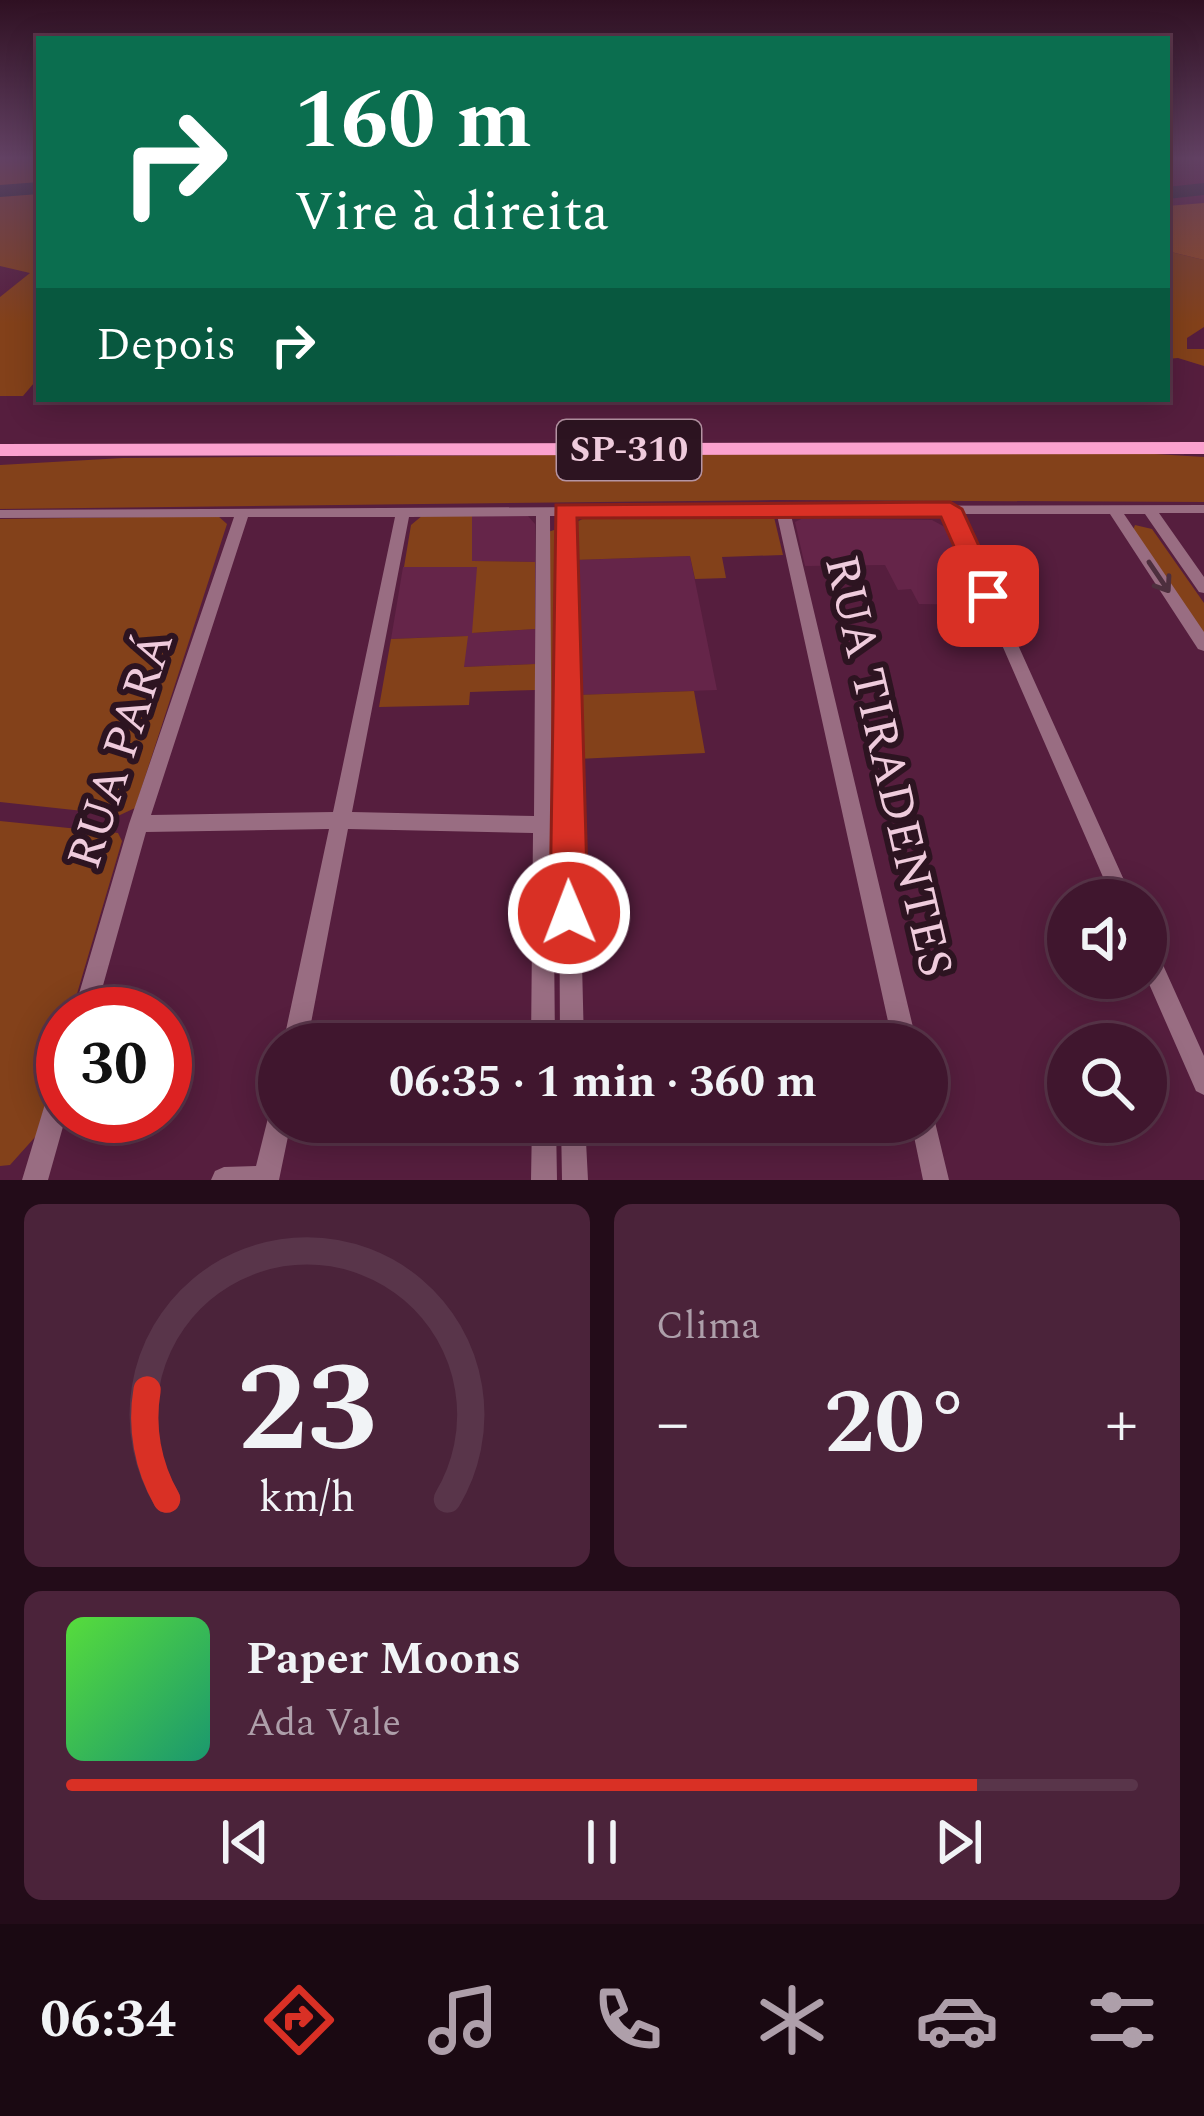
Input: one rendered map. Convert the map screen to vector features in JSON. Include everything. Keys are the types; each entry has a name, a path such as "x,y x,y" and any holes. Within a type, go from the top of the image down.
{"main road":[{"path":"1097,446 1204,439"},
{"path":"1097,446 1204,451"},
{"name":"SP-310","path":"0,450 1097,446"},
{"name":"SP-310","path":"0,460 161,448"}],"street":[{"name":"RUA TIRADENTES","path":"782,508 900,1023"},
{"path":"1148,508 1204,588"},
{"path":"950,509 1114,879"},
{"path":"1114,509 1204,645"},
{"path":"0,514 1204,509"},
{"path":"564,510 572,1023"},
{"name":"RUA PARÁ","path":"92,987 140,824 243,512"},
{"path":"300,1023 403,512"},
{"path":"543,512 543,1023"},
{"path":"140,824 344,820 567,825"},
{"path":"1167,999 1204,1083"},
{"path":"35,1180 46,1143"},
{"path":"224,1180 266,1179 274,1143"},
{"path":"544,1143 544,1180"},
{"path":"573,1143 574,1180"},
{"path":"928,1143 936,1180"}],"shaded area":[{"path":"0,213 36,213 36,381 23,396 0,396 0,297 30,273 0,266"},
{"path":"1170,213 1204,213 1204,260 1170,252"},
{"path":"1170,252 1204,260 1204,327 1187,338 1187,349 1204,349 1204,366 1170,359"},
{"path":"1106,451 1204,457 1204,502 776,500 0,509 0,465 123,458"},
{"path":"764,511 774,517 783,555 722,557 726,578 695,579 690,556 574,560 574,523 587,517"},
{"path":"423,515 472,516 472,561 535,562 535,629 472,633 477,567 404,567 411,525"},
{"path":"218,516 227,524 135,808 120,815 0,802 0,519"},
{"path":"472,516 528,516 535,524 535,562 471,561"},
{"path":"803,518 932,520 945,527 979,605 919,604 911,589 898,590 885,565 805,566 795,522"},
{"path":"1135,525 1152,529 1204,603 1204,636 1133,530"},
{"path":"557,529 560,793 559,798 548,798 548,532"},
{"path":"690,556 717,690 576,695 574,560"},
{"path":"478,566 473,633 535,629 535,664 463,667 467,636 391,639 403,567"},
{"path":"468,636 464,667 535,664 535,690 470,692 469,705 379,707 391,639"},
{"path":"694,691 705,753 577,759 576,695"},
{"path":"0,821 118,833 122,841 79,987 36,987 36,1136 10,1165 0,1166"}],"route":[{"path":"569,913 564,510 950,509 988,596"}]}
